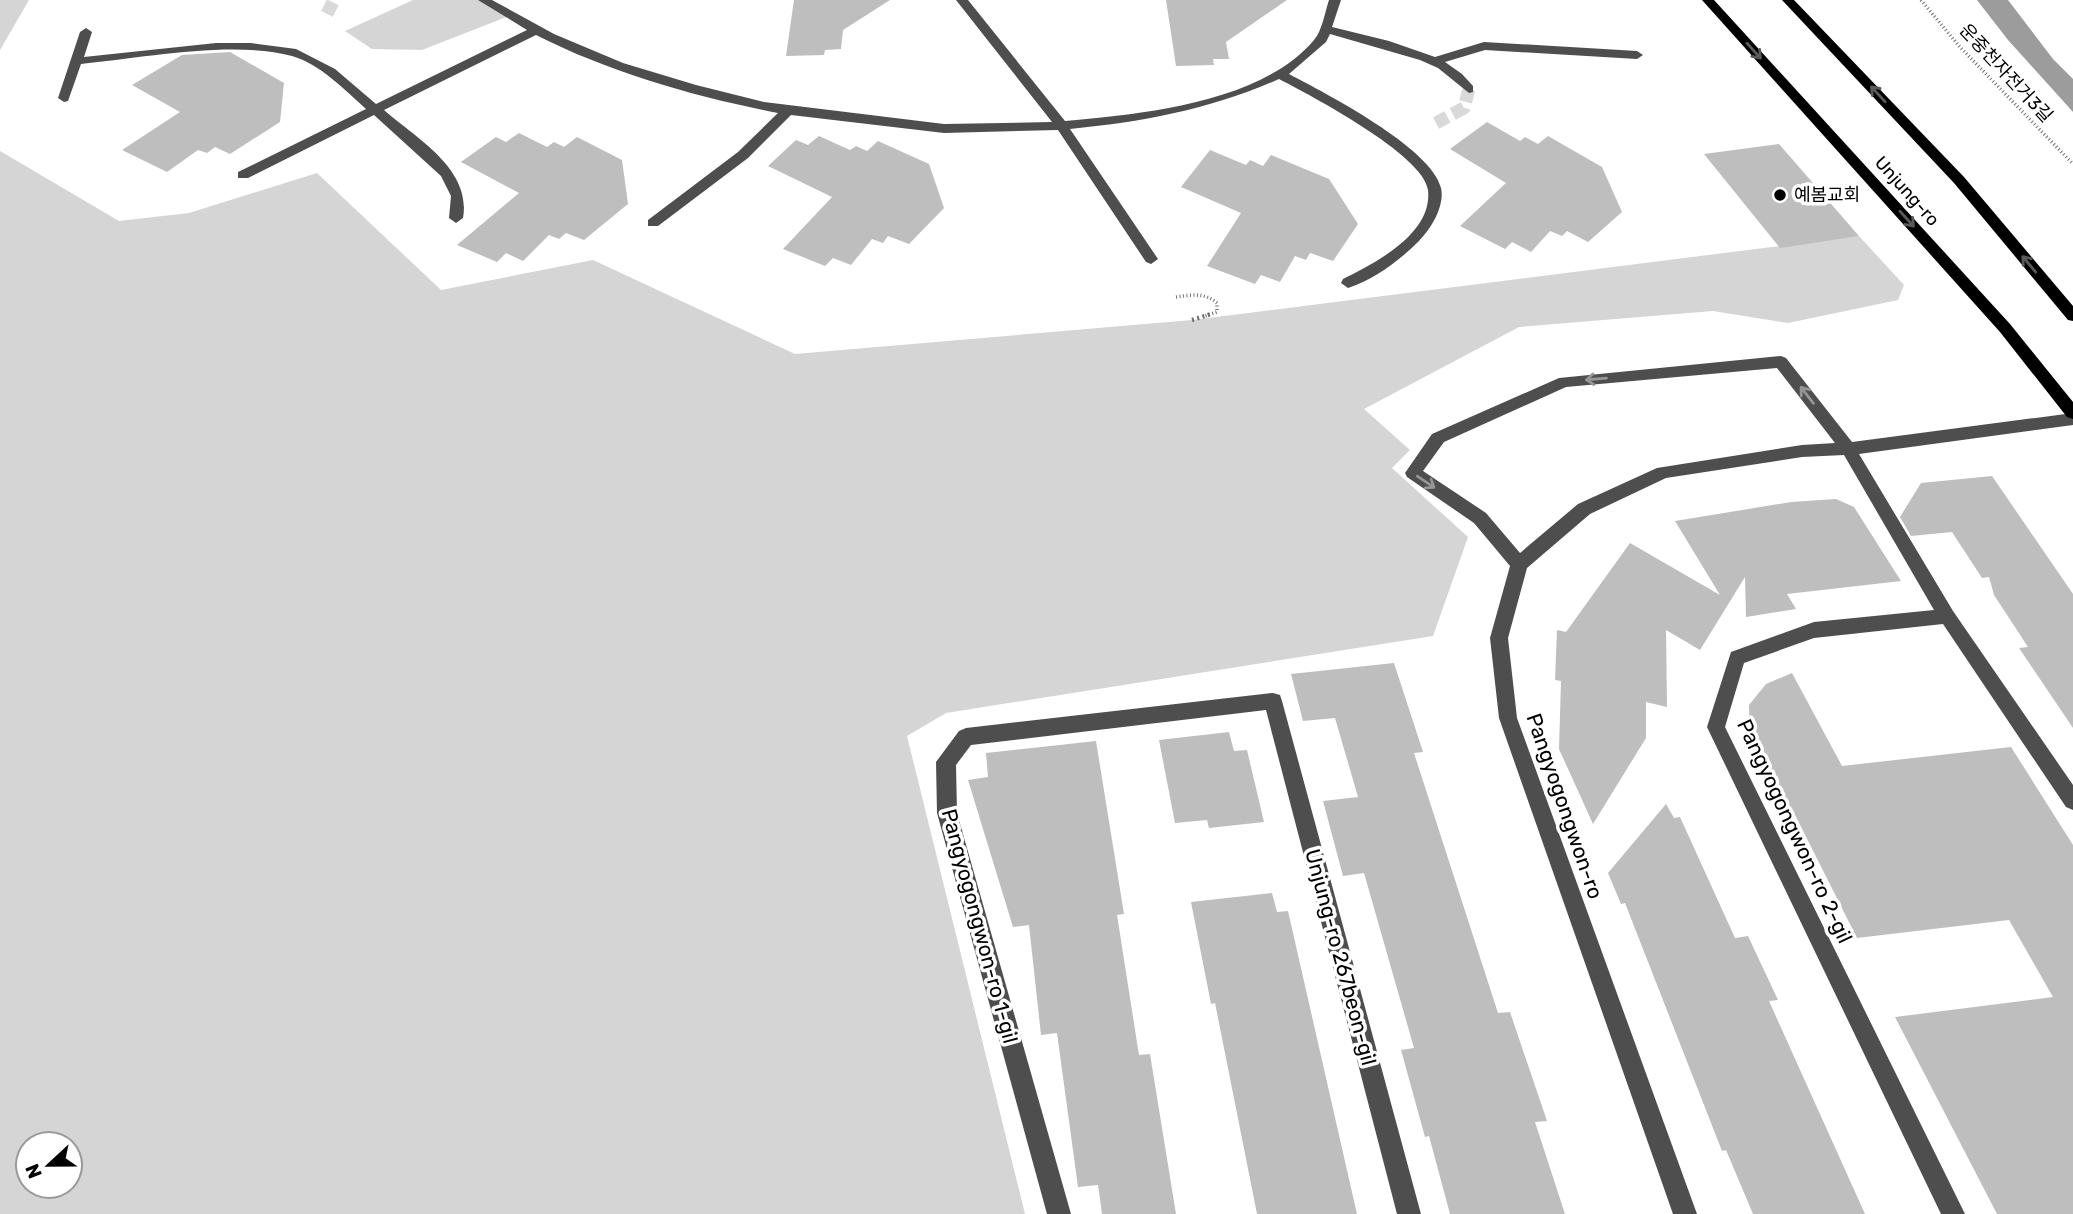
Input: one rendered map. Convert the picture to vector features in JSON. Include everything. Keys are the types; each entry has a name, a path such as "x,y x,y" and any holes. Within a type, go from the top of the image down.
{"main road":[{"name":"Unjung-ro","path":"1708,0 2005,328 2073,413"},
{"path":"1788,0 1959,180 2073,316"}],"street":[{"path":"484,0 534,31 606,60 707,92 788,110 950,129 1060,125 1148,115 1195,106 1245,91 1281,75 1316,50 1329,30 1335,0"},
{"path":"962,0 1060,125 1151,259"},
{"path":"1329,30 1433,62 1460,76 1469,89"},
{"path":"243,175 534,31"},
{"path":"64,98 86,32"},
{"path":"1433,62 1484,46 1637,55"},
{"path":"77,61 216,47 251,47 296,53 331,72 441,166 454,183 460,200 456,218"},
{"path":"1281,75 1333,103 1402,149 1420,166 1435,186 1434,205 1423,226 1382,266 1348,283"},
{"path":"653,223 743,155 788,110"},
{"path":"2073,419 1848,449 1802,451 1663,472 1584,509 1519,564 1479,518 1413,473 1438,438 1564,382 1782,362 1848,449 1947,616 2073,801"},
{"name":"Pangyogongwon-ro","path":"1519,564 1499,638 1508,718 1685,1214"},
{"name":"Pangyogongwon-ro 2-gil","path":"1947,616 1814,630 1737,658 1716,727 1953,1214"},
{"name":"Pangyogongwon-ro 1-gil","path":"1059,1214 947,813 946,762 966,737 1273,701"},
{"name":"Unjung-ro 267beon-gil","path":"1273,701 1409,1214"}],"path":[{"name":"운중천자전거3길","path":"1921,0 1959,46 2073,164"},
{"path":"1176,297 1210,295 1217,303 1217,312 1192,320"}],"shaded area":[{"path":"0,0 29,0 0,50"},
{"path":"413,0 484,0 509,16 422,50 372,49 345,31"},
{"path":"1977,0 2008,0 2053,59 2073,79 2073,112 2008,40"},
{"path":"0,151 119,221 189,213 317,173 441,290 593,260 795,354 1192,320 1859,236 1904,285 1898,300 1788,323 1713,311 1519,327 1364,409 1410,450 1392,468 1468,537 1433,636 946,713 907,736 1025,1214 0,1214"}],"building":[{"path":"794,0 890,0 843,30 841,49 825,50 824,55 786,56"},
{"path":"1166,0 1287,0 1226,42 1229,59 1213,59 1214,65 1176,66"},
{"path":"230,52 284,83 280,122 230,154 215,147 207,153 198,150 167,172 122,150 180,112 132,85 182,55"},
{"path":"1487,122 1520,141 1525,137 1538,144 1548,136 1602,167 1622,212 1588,242 1567,231 1562,236 1550,231 1531,252 1512,242 1505,249 1460,226 1506,183 1450,149"},
{"path":"519,133 547,147 554,142 564,147 577,137 622,160 628,204 584,240 566,233 559,239 549,235 523,261 506,253 497,262 457,245 519,193 461,162 496,137 506,142"},
{"path":"819,136 850,150 856,146 867,151 878,141 929,164 944,208 909,244 888,236 883,243 872,239 851,265 833,258 825,266 783,249 832,197 768,166 796,140 808,145"},
{"name":"예봄교회","path":"1779,144 1859,236 1780,248 1704,154"},
{"path":"1210,150 1246,165 1250,160 1263,166 1271,155 1329,179 1358,224 1333,261 1310,253 1306,260 1295,256 1280,282 1261,275 1255,284 1207,266 1241,213 1181,187"},
{"path":"1992,476 2073,594 2073,728 2019,648 2028,647 1994,595 1989,577 1982,578 1952,532 1911,536 1900,517 1921,483"},
{"path":"1836,499 1854,507 1901,581 1787,594 1796,609 1746,617 1745,577 1700,650 1666,630 1667,707 1646,702 1646,738 1593,824 1559,749 1561,681 1555,680 1557,630 1566,632 1630,543 1720,595 1675,521 1791,502"},
{"path":"1394,663 1423,752 1414,753 1498,1013 1510,1012 1547,1121 1535,1122 1565,1214 1450,1214 1429,1136 1425,1137 1401,1050 1414,1048 1364,873 1343,876 1323,801 1358,797 1335,718 1303,721 1291,674"},
{"path":"1792,673 1842,766 2011,747 2073,845 2073,1214 1997,1214 1895,1017 2053,997 2009,920 1857,938 1792,809 1784,810 1750,741 1749,705 1766,684"},
{"path":"1229,732 1234,751 1247,750 1264,822 1209,828 1207,820 1175,823 1159,740"},
{"path":"1096,741 1124,914 1117,915 1139,1055 1150,1054 1176,1214 1102,1214 1098,1185 1078,1187 1057,1033 1041,1035 1029,925 1013,927 968,780 988,777 986,753"},
{"path":"1666,804 1674,818 1680,817 1735,938 1748,936 1778,1000 1769,1001 1865,1214 1753,1214 1726,1150 1722,1151 1625,903 1621,904 1608,873"},
{"path":"1272,893 1277,912 1288,911 1357,1214 1257,1214 1215,1003 1211,1004 1191,902"}],"tunnel":[{"path":"327,14 334,0"},
{"path":"1436,123 1464,108 1469,89"}],"place":[{"name":"예봄교회","path":"1780,195"}]}
